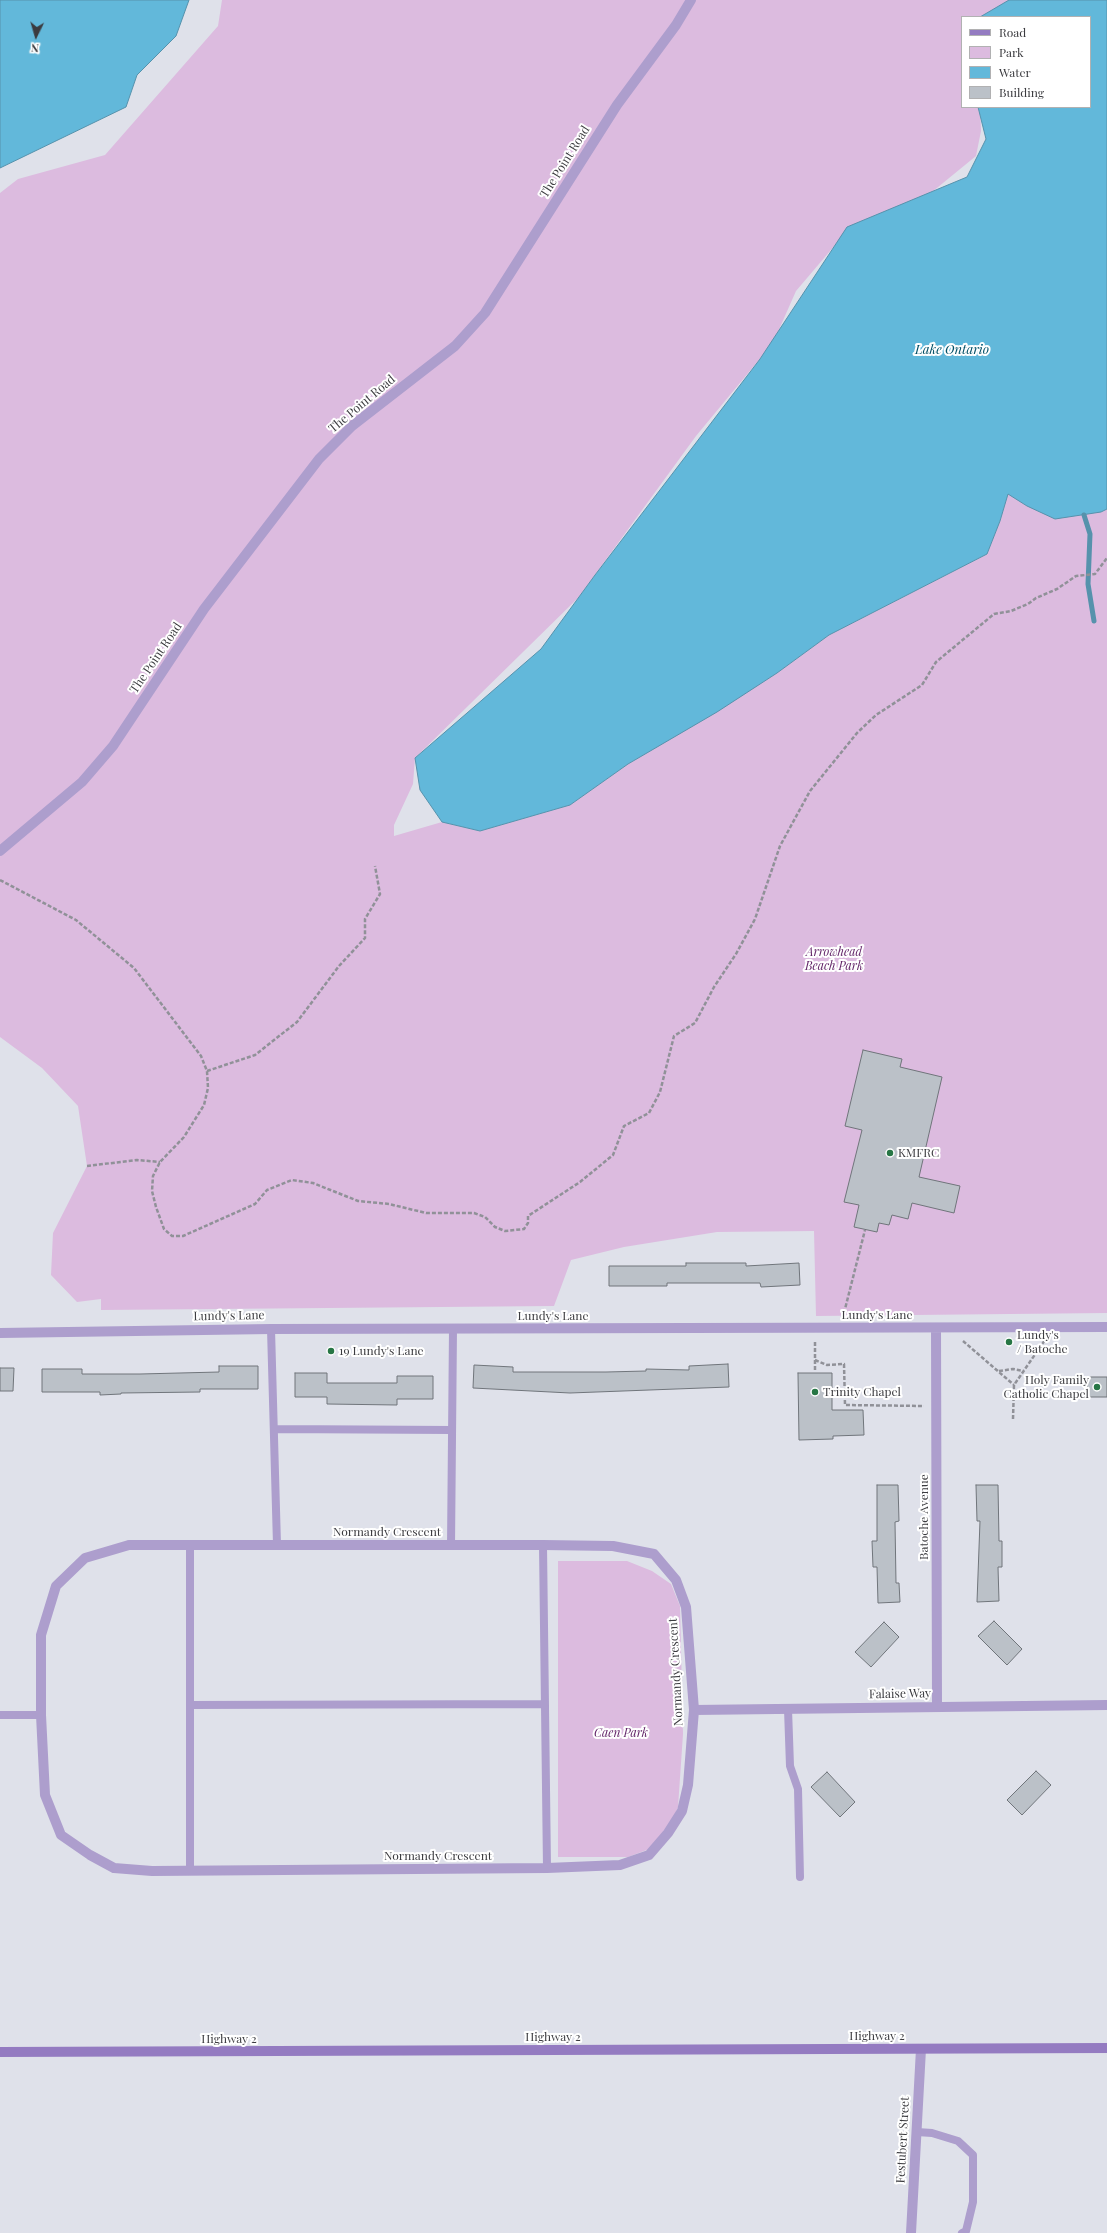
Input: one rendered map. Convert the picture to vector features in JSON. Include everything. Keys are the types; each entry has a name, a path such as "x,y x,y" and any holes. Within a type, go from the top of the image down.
{"main road":[{"name":"Highway 2","path":"0,2052 1107,2048"}],"street":[{"name":"The Point Road","path":"0,851 82,782 113,746 204,609 319,459 352,426 454,346 485,313 617,105 676,25 691,0"},
{"name":"Lundy's Lane","path":"0,1333 271,1329 1107,1327"},
{"name":"Batoche Avenue","path":"936,1328 937,1706"},
{"name":"Normandy Crescent","path":"277,1545 613,1546 654,1554 676,1580 686,1607 694,1710 688,1785 682,1811 668,1833 649,1855 620,1865 547,1868 190,1871 152,1871 114,1868 90,1855 61,1835 45,1795 41,1715 41,1634 56,1586 85,1558 129,1546 277,1545"},
{"name":"Falaise Way","path":"694,1710 1107,1705"},
{"name":"Festubert Street","path":"911,2233 921,2049"}],"lane":[{"path":"271,1329 277,1545"},
{"path":"450,1546 453,1329"},
{"path":"274,1429 452,1430"},
{"path":"190,1545 190,1871"},
{"path":"543,1545 547,1868"},
{"path":"190,1705 545,1704"},
{"path":"788,1709 790,1766 798,1789 800,1877"},
{"path":"0,1715 41,1715"},
{"path":"917,2132 932,2133 958,2141 973,2155 972,2202 966,2231 962,2233"}],"path":[{"path":"0,880 76,920 134,968 186,1034 201,1056 207,1071 208,1088 204,1105 184,1137 160,1162 153,1176 152,1191 164,1229 172,1236 183,1236 255,1204 267,1190 292,1180 313,1183 358,1201 389,1204 426,1213 474,1213 485,1217 495,1227 505,1231 524,1229 528,1223 528,1216 580,1182 613,1155 624,1126 649,1113 660,1092 674,1036 695,1023 755,919 780,846 810,791 857,733 876,715 922,685 936,662 994,614 1011,611 1051,593 1076,576 1090,575 1102,567 1107,558"},
{"path":"207,1071 255,1055 297,1022 339,966 366,938 365,919 380,894 375,866"},
{"path":"87,1166 137,1160 160,1162"},
{"path":"844,1313 865,1230"},
{"path":"815,1338 815,1370"},
{"path":"960,1338 1014,1385"},
{"path":"1013,1419 1014,1385 1045,1343 1046,1338"},
{"path":"815,1360 827,1365 844,1364 845,1405 936,1406"},
{"path":"998,1371 1013,1369 1024,1371"}],"green space":[{"name":"Arrowhead Beach Park","path":"222,0 1031,0 1008,16 961,16 961,108 980,108 981,131 976,156 921,201 847,231 796,291 773,343 696,436 578,598 415,758 413,784 394,825 394,836 442,822 480,831 570,805 628,764 777,673 829,635 987,554 1000,521 1008,493 1027,506 1101,512 1107,509 1107,1313 816,1316 814,1231 717,1232 624,1247 571,1260 554,1306 101,1310 101,1299 77,1302 51,1275 53,1233 87,1166 78,1106 42,1068 0,1037 0,193 18,179 105,155 218,26"},
{"name":"Caen Park","path":"558,1561 627,1561 652,1571 671,1584 680,1606 683,1734 678,1807 668,1833 652,1848 628,1857 558,1857"}],"water":[{"path":"0,0 189,0 176,36 137,75 126,107 0,168"},
{"name":"Lake Ontario","path":"1009,0 1107,0 1107,509 1101,512 1055,519 1027,506 1008,494 1000,521 987,554 829,635 777,673 717,712 628,764 570,805 480,831 442,822 420,790 415,758 541,649 595,575 760,359 847,227 967,177 986,139 978,108 1091,108 1091,16 982,16"}],"building":[{"name":"KMFRC","path":"863,1050 902,1059 900,1067 942,1077 919,1177 960,1186 954,1213 912,1203 908,1219 892,1215 889,1225 879,1223 877,1232 854,1227 859,1205 844,1202 862,1130 845,1126"},
{"path":"686,1263 746,1263 746,1266 799,1263 800,1285 761,1287 760,1283 667,1283 667,1286 609,1286 609,1266 686,1266"},
{"path":"728,1364 729,1387 570,1393 473,1388 474,1365 513,1367 513,1372 606,1372 646,1371 646,1369 689,1370 689,1366"},
{"path":"219,1366 258,1366 258,1389 200,1389 200,1392 121,1393 100,1395 100,1392 42,1392 42,1369 82,1369 82,1374 140,1374 219,1372"},
{"path":"0,1368 14,1368 13,1391 0,1391"},
{"path":"295,1373 327,1373 327,1383 397,1383 397,1376 433,1376 433,1399 397,1399 397,1405 327,1404 327,1397 295,1397"},
{"name":"Trinity Chapel","path":"798,1373 832,1373 832,1410 863,1410 864,1435 833,1436 833,1439 799,1440"},
{"name":"Holy Family Catholic Chapel","path":"1087,1377 1107,1377 1107,1397 1087,1397"},
{"path":"877,1485 898,1485 899,1521 895,1522 896,1583 899,1583 900,1602 878,1603 877,1567 873,1567 872,1541 877,1541"},
{"path":"976,1485 998,1485 999,1541 1002,1541 1002,1567 998,1567 999,1601 977,1602 980,1521 977,1521"},
{"path":"994,1621 1022,1649 1007,1665 978,1636"},
{"path":"884,1622 899,1637 871,1667 855,1652"},
{"path":"1036,1771 1051,1785 1022,1815 1007,1800"},
{"path":"827,1772 855,1802 840,1817 811,1787"}],"waterway":[{"path":"1084,515 1090,534 1088,584 1094,621"}],"place":[{"name":"KMFRC","path":"890,1153"},
{"name":"Lundy's / Batoche","path":"1009,1342"},
{"name":"19 Lundy's Lane","path":"331,1351"},
{"name":"Holy Family Catholic Chapel","path":"1097,1387"},
{"name":"Trinity Chapel","path":"815,1392"}]}
